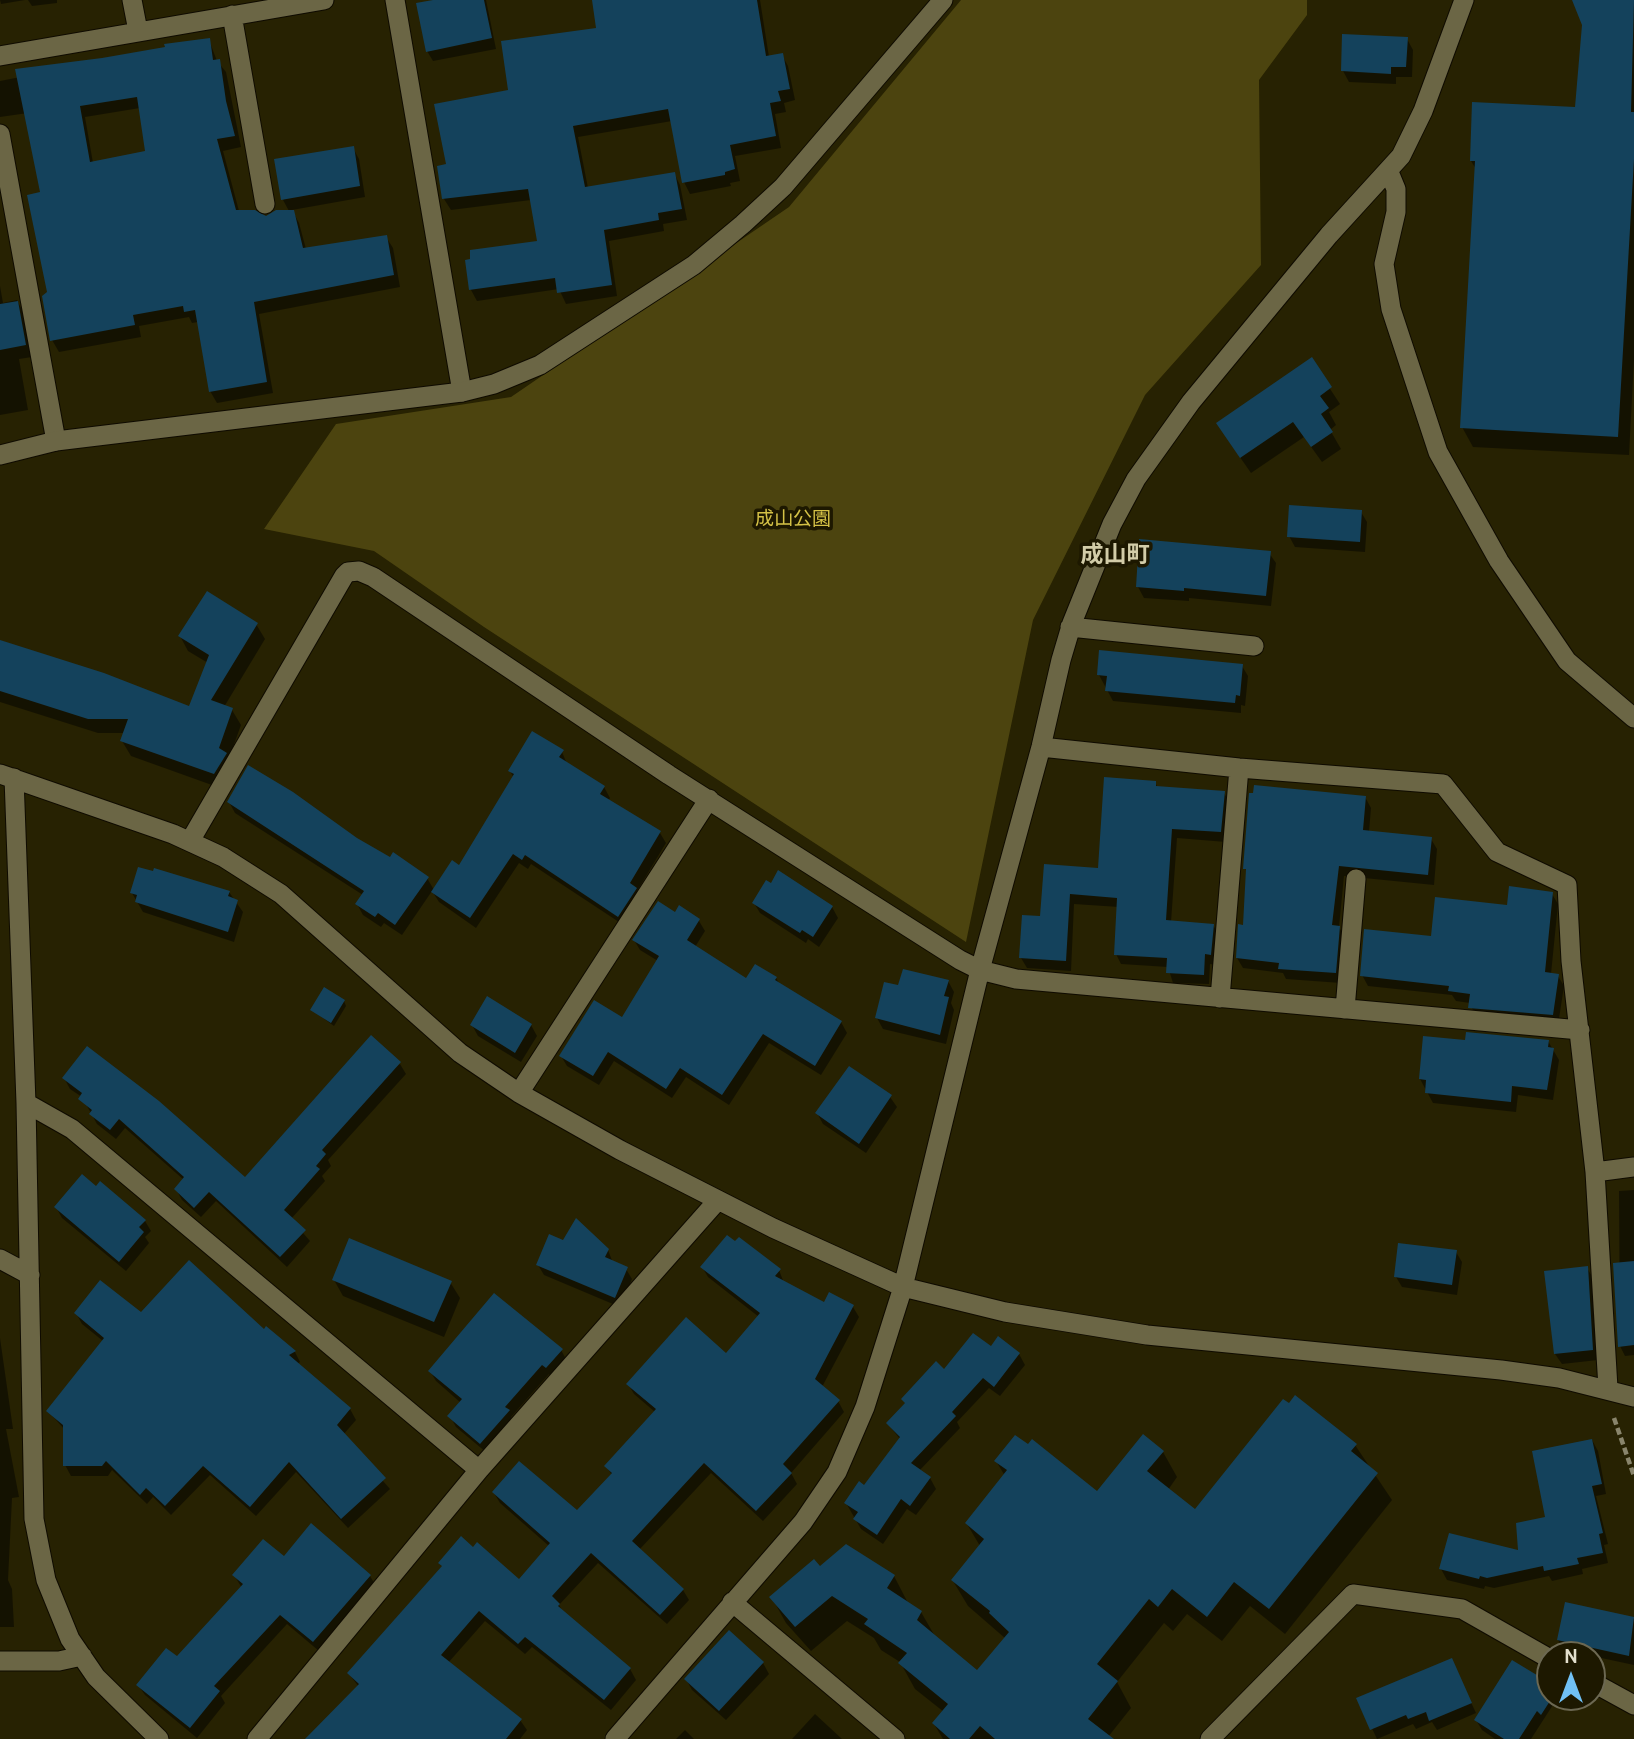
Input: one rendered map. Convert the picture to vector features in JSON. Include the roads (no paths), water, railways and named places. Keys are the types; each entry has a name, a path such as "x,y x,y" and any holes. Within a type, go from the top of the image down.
{"street":[{"path":"132,0 138,31"},
{"path":"0,56 138,31 222,11 324,0"},
{"path":"395,0 462,392"},
{"path":"0,455 57,441 462,392 494,384 540,365 694,265 783,187 943,0"},
{"path":"615,1739 803,1522 837,1472 865,1406 903,1287 980,970 1041,747 1070,627 1112,524 1136,480 1161,443 1329,235 1389,172 1416,128 1464,0"},
{"path":"222,11 265,204"},
{"path":"0,134 57,441"},
{"path":"1389,172 1396,189 1396,212 1384,264 1391,309 1401,350 1438,452 1499,561 1567,661 1602,694 1634,718"},
{"path":"190,841 344,576 353,571 373,577 709,799 948,953 980,970 1016,979 1580,1030"},
{"path":"1070,627 1254,646"},
{"path":"1041,747 1239,768 1443,784 1497,852 1567,885 1571,961 1595,1172 1608,1388"},
{"path":"1220,998 1239,768"},
{"path":"159,1739 96,1677 82,1656 56,1610 44,1571 34,1519 26,1103 7,776 190,841 223,857 281,894 460,1053 519,1093 718,1200 903,1287 1005,1312 1147,1335 1424,1360 1559,1378 1608,1388 1634,1397"},
{"path":"519,1093 709,799"},
{"path":"1345,1009 1356,879"},
{"path":"26,1103 72,1129 479,1471"},
{"path":"1595,1172 1634,1167"},
{"path":"257,1739 479,1471 718,1200"},
{"path":"0,1259 30,1275"},
{"path":"1210,1739 1353,1594 1462,1609 1536,1650"},
{"path":"732,1602 895,1739"},
{"path":"0,1661 59,1661 82,1656"},
{"path":"1606,1690 1634,1705"}],"district":[{"name":"成山町","path":"1115,555"}],"park label":[{"name":"成山公園","path":"793,519"}]}
